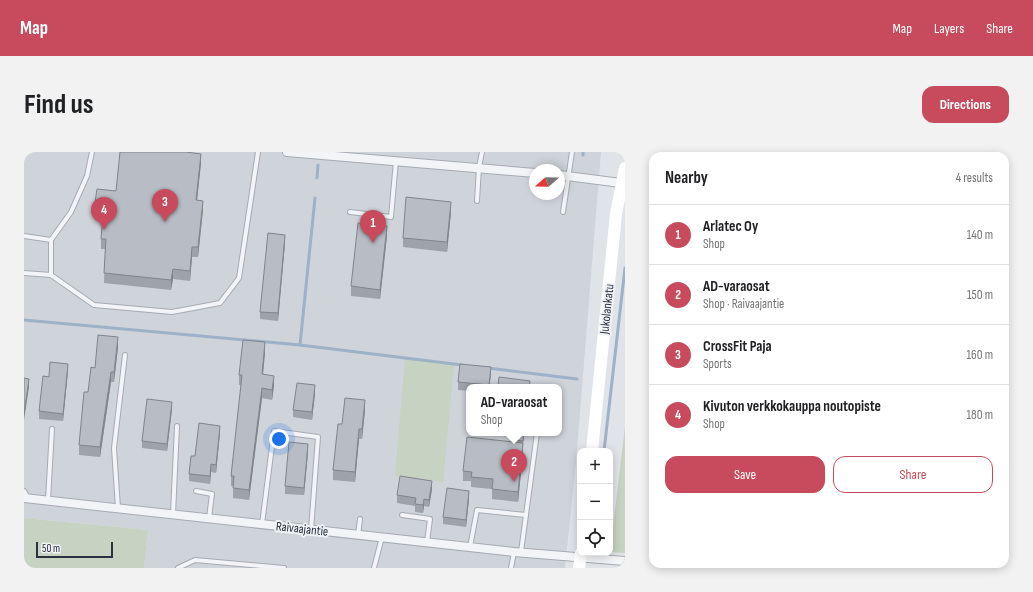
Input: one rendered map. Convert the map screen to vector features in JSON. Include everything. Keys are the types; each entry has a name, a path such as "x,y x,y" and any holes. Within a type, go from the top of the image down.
{"main road":[{"name":"Jukolankatu","path":"592,448 621,183 625,168"}],"street":[{"path":"287,152 529,172"},
{"path":"565,176 621,183"},
{"name":"Raivaajantie","path":"26,499 580,559 625,561"}],"lane":[{"path":"52,275 51,240 71,212 87,176 92,152"},
{"path":"24,273 52,275 94,305 172,312 220,303 239,278 258,152"},
{"path":"477,201 479,167 482,152"},
{"path":"563,212 572,152"},
{"path":"350,212 391,217 396,161"},
{"path":"24,236 51,240"},
{"path":"118,508 114,448 125,355"},
{"path":"173,515 177,426"},
{"path":"48,501 52,429"},
{"path":"262,524 274,431 318,437 311,530"},
{"path":"511,568 518,552 526,516 537,436"},
{"path":"24,491 26,499"},
{"path":"196,491 212,494 209,518"},
{"path":"470,547 477,510 526,516"},
{"path":"402,515 430,518 427,542"},
{"path":"358,535 360,519"},
{"path":"374,568 382,537"},
{"path":"178,568 195,560 284,568"}],"shaded area":[{"path":"24,152 601,152 576,462 565,568 144,568 148,530 24,518"}],"green space":[{"path":"405,359 454,365 443,482 395,475"},
{"path":"625,427 625,553 613,552 613,526"},
{"path":"24,518 148,530 144,568 24,568"}],"building":[{"path":"120,152 186,152 201,154 196,200 203,201 198,247 192,247 190,271 173,269 171,280 104,273 106,239 101,239 104,203 95,202 97,189 116,191"},
{"path":"406,197 451,202 447,242 403,238"},
{"path":"358,223 387,226 380,290 351,286"},
{"path":"268,233 285,235 278,313 260,312"},
{"path":"98,335 118,337 114,372 111,372 100,447 79,445 84,392 88,392 91,367 95,368"},
{"path":"243,340 265,342 262,374 274,376 272,390 262,388 249,490 233,488 234,476 231,476 242,375 239,375"},
{"path":"50,362 68,364 63,414 39,411 43,376 49,377"},
{"path":"460,364 491,367 489,384 458,382"},
{"path":"499,377 530,381 530,384 498,384"},
{"path":"24,378 29,379 24,413"},
{"path":"297,383 315,385 312,412 293,410"},
{"path":"345,398 365,400 362,429 359,429 355,472 333,470 338,424 342,424"},
{"path":"147,399 172,402 167,444 142,441"},
{"path":"199,423 220,426 216,465 211,464 210,476 189,474 191,456 195,456"},
{"path":"515,436 524,436 523,441 514,440"},
{"path":"467,437 523,443 518,492 492,489 493,479 471,477 472,472 463,471"},
{"path":"289,442 308,444 304,488 285,486"},
{"path":"400,476 432,481 429,500 424,499 423,505 415,504 416,498 397,495"},
{"path":"447,488 469,491 466,520 443,517"}],"waterway":[{"path":"317,178 318,165"},
{"path":"300,345 315,198"},
{"path":"604,448 625,268"},
{"path":"24,320 300,345 462,365"},
{"path":"488,368 577,379"}],"place":[{"name":"CrossFit Paja","path":"165,222"},
{"name":"Kivuton verkkokauppa noutopiste","path":"104,230"},
{"name":"Arlatec Oy","path":"373,243"},
{"name":"AD-varaosat","path":"514,482"}]}
